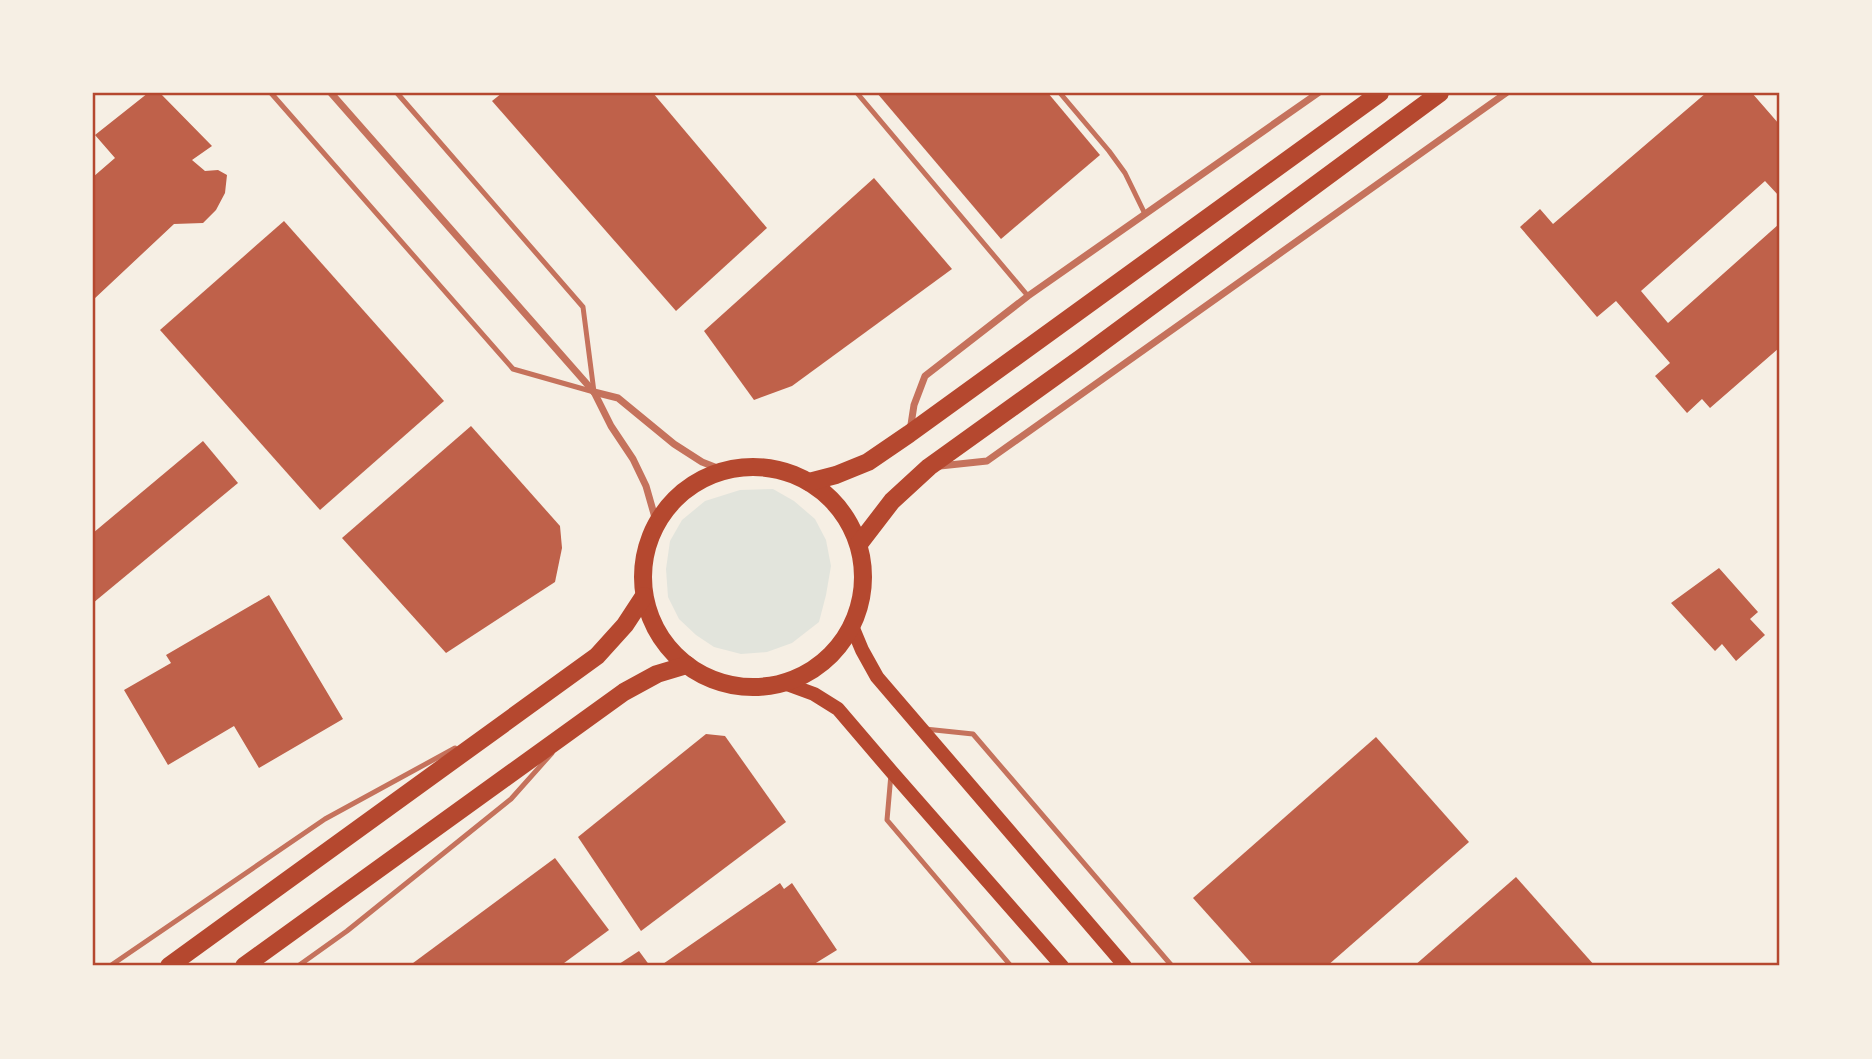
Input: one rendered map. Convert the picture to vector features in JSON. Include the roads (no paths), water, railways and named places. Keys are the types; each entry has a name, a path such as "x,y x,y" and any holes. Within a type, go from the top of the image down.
{"main road":[{"path":"809,482 836,475 867,462 909,434 1380,93"},
{"path":"859,544 892,501 929,467 1440,93"},
{"path":"738,467 766,467 790,473 809,482 836,504 853,528 859,544 863,568 862,596 852,626 838,648 822,663 806,674 784,683 756,688 708,678 674,656 651,620 644,596 642,574 645,552 656,521 684,491 712,474 738,467"},
{"path":"169,966 597,656 625,625 644,596"},
{"path":"852,626 877,677 1125,966"},
{"path":"244,966 624,692 657,674 687,665"},
{"path":"784,683 814,694 838,709 1062,966"}],"street":[{"path":"331,93 594,391 646,486 656,521"},
{"path":"909,434 914,405 925,376 1028,296 1318,93"},
{"path":"929,467 987,461 1506,93"},
{"path":"594,391 618,398 674,444 702,462 725,471"}],"lane":[{"path":"271,93 513,369 594,391 583,307 397,93"},
{"path":"857,93 1028,296"},
{"path":"1060,93 1125,173 1145,214"},
{"path":"110,966 325,819 508,721"},
{"path":"298,966 511,799 575,727"},
{"path":"921,729 972,734 1172,966"},
{"path":"891,771 887,820 1011,966"}]}
